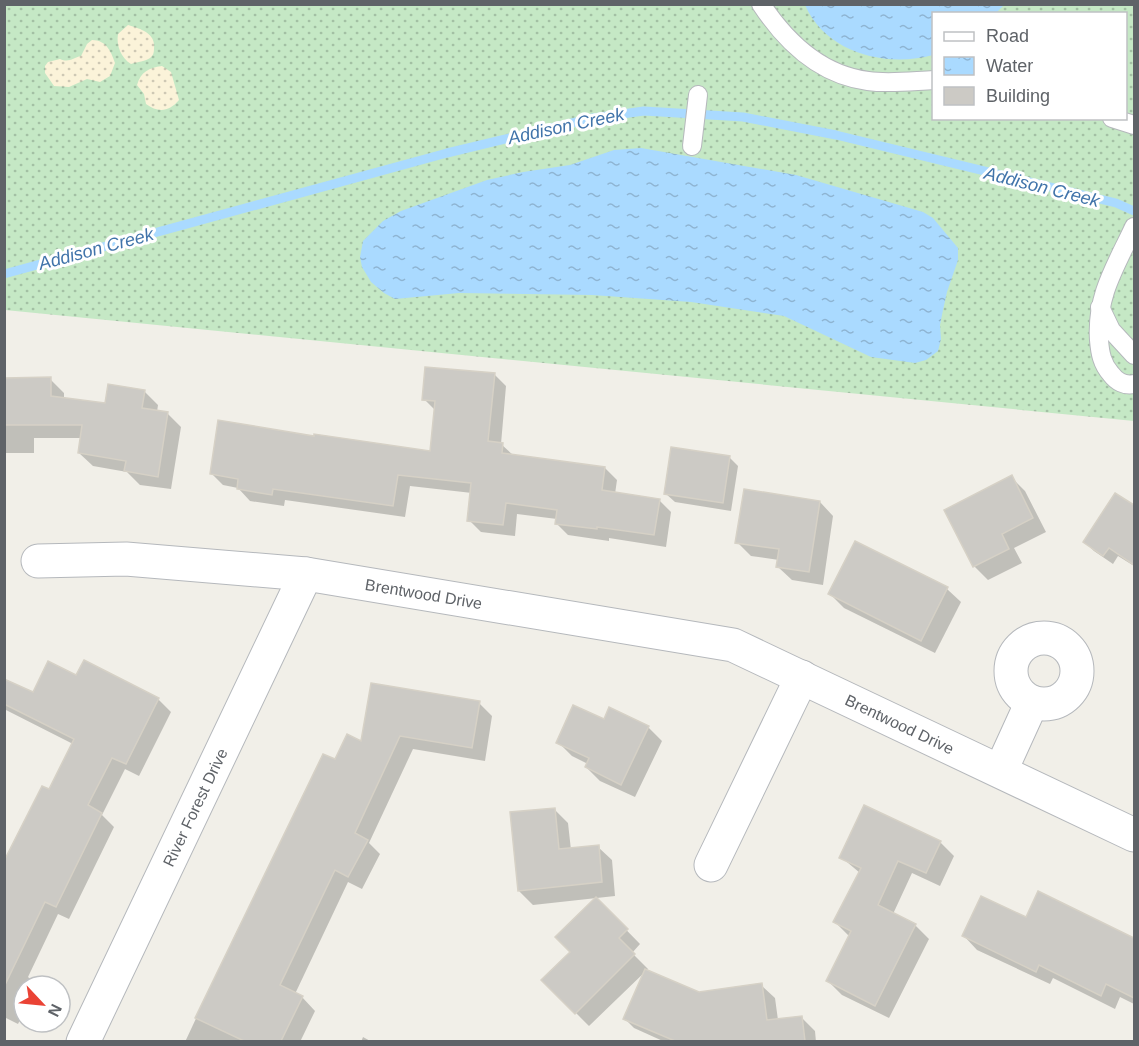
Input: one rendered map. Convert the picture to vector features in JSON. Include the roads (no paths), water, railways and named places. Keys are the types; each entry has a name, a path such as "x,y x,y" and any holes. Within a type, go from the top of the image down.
{"street":[{"name":"Brentwood Drive","path":"38,561 126,560 306,574 733,645 1134,835"},
{"name":"River Forest Drive","path":"83,1041 306,574"},
{"path":"711,865 802,677"},
{"path":"1000,770 1032,702"}],"lane":[{"path":"761,4 776,26 795,45 832,72 853,79 871,81 932,80"},
{"path":"693,140 698,95"},
{"path":"1118,120 1134,125"},
{"path":"1133,230 1113,269 1100,306 1098,329 1100,356 1108,372 1119,382 1134,384"},
{"path":"1100,306 1111,330 1134,355"}],"water":[{"path":"805,5 1004,5 997,12 932,12 932,55 915,59 877,58 859,53 827,35"},
{"path":"641,148 796,175 923,212 933,218 958,248 958,260 947,292 940,325 941,339 938,351 926,360 915,363 871,357 784,316 691,302 592,295 459,293 395,299 371,282 362,267 360,257 363,241 383,221 401,211 487,180 570,165 614,150"}],"waterway":[{"name":"Addison Creek","path":"4,274 447,153 593,118 644,111 743,117 836,135 1116,203 1134,211"}]}
